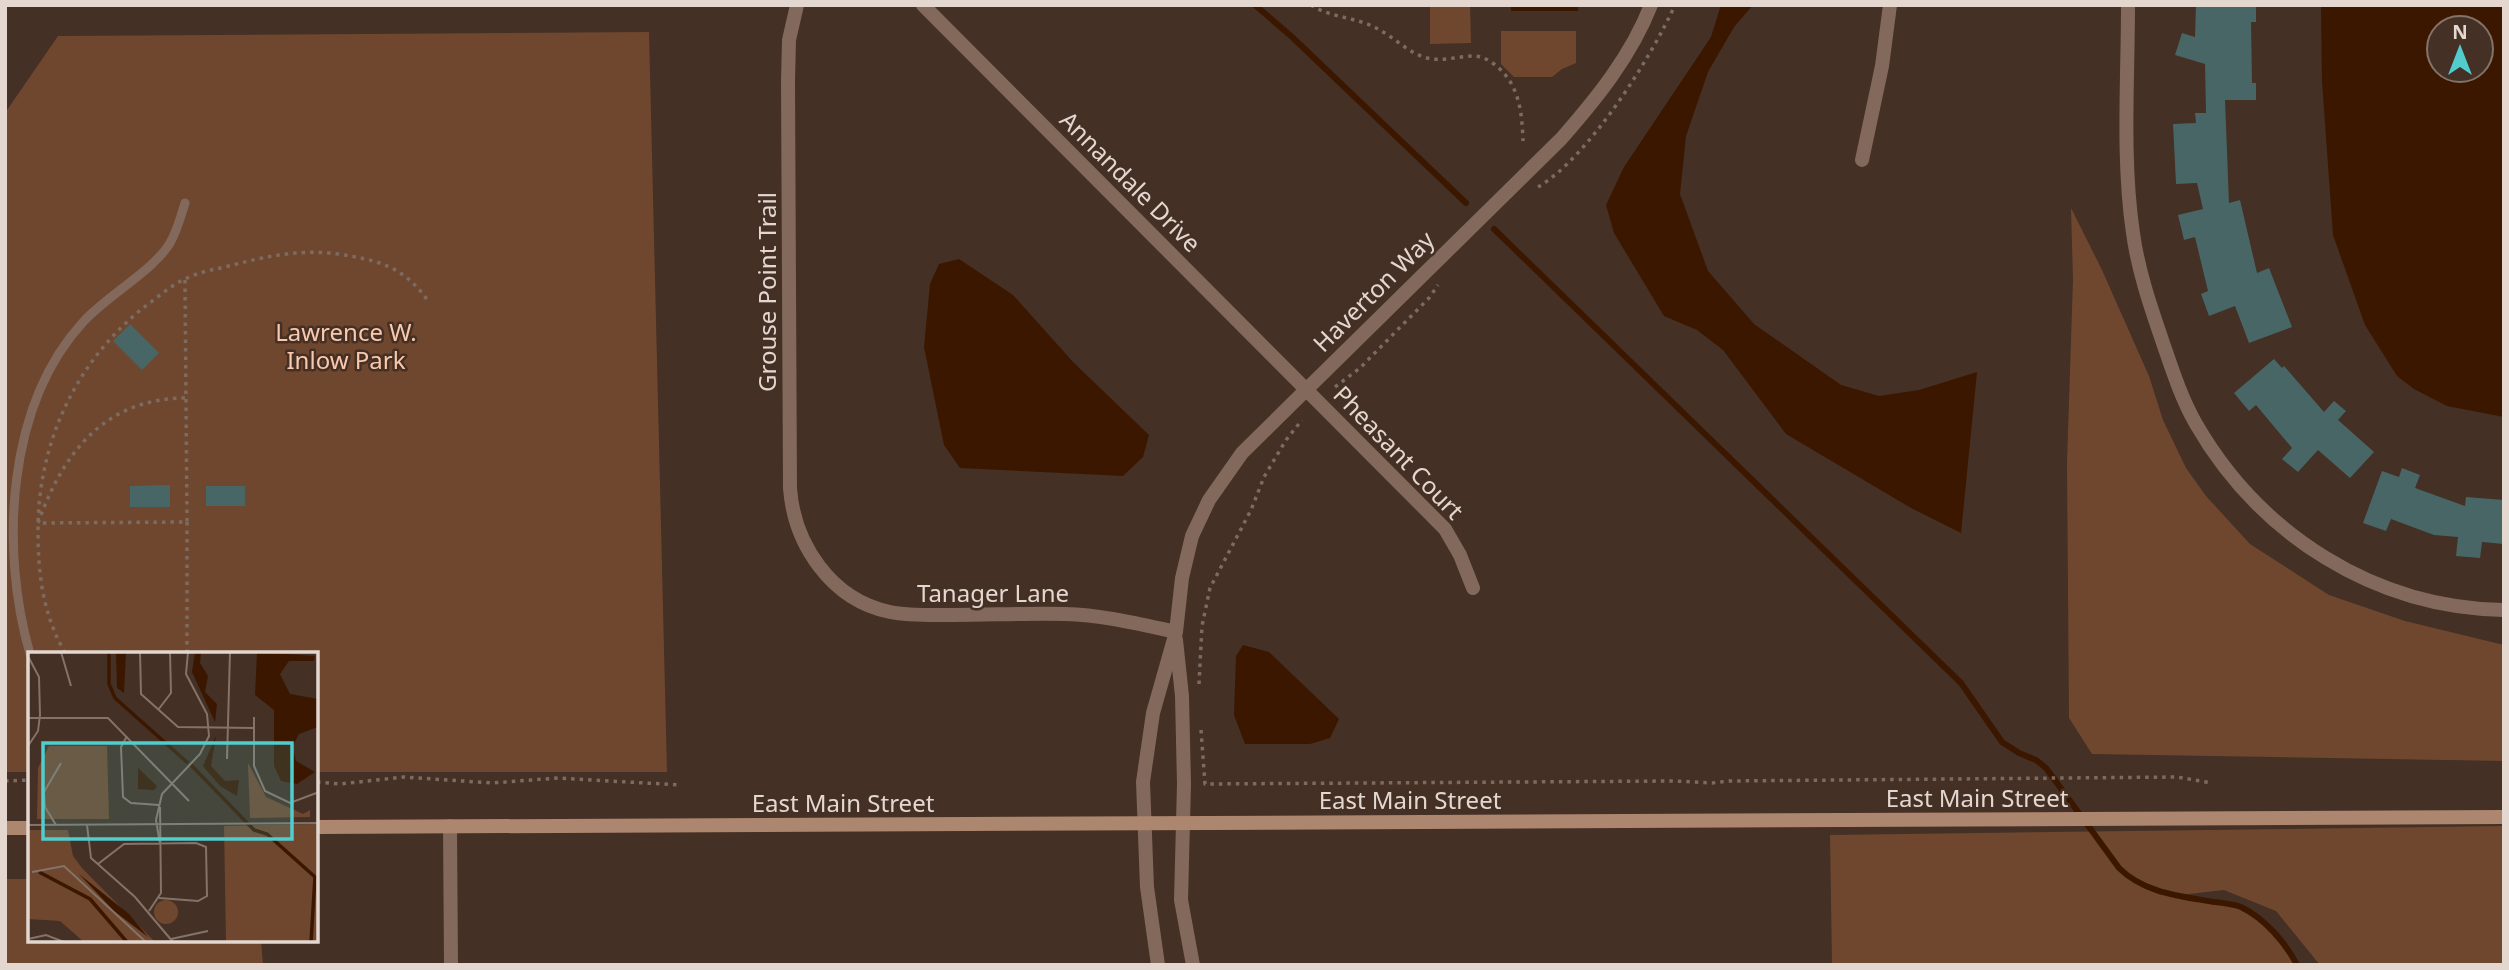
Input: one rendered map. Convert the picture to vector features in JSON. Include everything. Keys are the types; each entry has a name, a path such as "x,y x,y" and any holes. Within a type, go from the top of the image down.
{"main road":[{"name":"East Main Street","path":"318,827 2504,817"},
{"path":"5,828 28,828"}],"street":[{"name":"Grouse Point Trail","path":"797,5 789,40 788,81 790,488 799,532 822,571"},
{"name":"Annandale Drive","path":"923,5 1306,389"},
{"name":"Haverton Way","path":"1158,965 1148,896 1143,782 1153,713 1175,632 1185,562 1192,536 1209,500 1242,453 1561,139 1607,83 1636,39 1651,5"},
{"path":"1862,160 1884,54 1890,5"},
{"path":"2128,5 2129,196 2136,254 2175,376 2210,446 2238,485 2263,510 2291,535 2330,562 2352,574 2410,596 2454,606 2504,610"},
{"name":"Pheasant Court","path":"1306,389 1445,529 1460,555 1473,588"},
{"name":"Tanager Lane","path":"822,571 837,585 863,602 890,612 922,615 1080,615 1175,632"},
{"name":"Haverton Way","path":"1175,632 1182,696 1181,900 1193,965"},
{"path":"450,826 451,965"}],"lane":[{"path":"29,652 10,595 6,544 8,484 26,412 45,374 75,331 105,301 148,267 170,243 185,203"}],"path":[{"path":"1311,5 1333,15 1375,27 1429,59 1475,56 1493,63 1516,90 1522,123 1522,141"},
{"path":"64,652 49,621 38,566 39,493 59,416 93,358 118,330 157,297 185,279 212,268 254,258 325,253 362,258 392,267 414,282 428,301"},
{"path":"185,279 187,652"},
{"path":"38,523 65,463 77,447 95,431 124,412 146,403 185,398"},
{"path":"1199,685 1202,625 1210,588 1251,510 1264,477 1301,420"},
{"path":"38,523 187,522"},
{"path":"1201,727 1205,784 1716,783 2104,776 2189,777 2212,783"},
{"path":"318,782 340,784 404,777 483,783 558,778 680,785"},
{"path":"5,781 28,780"}],"green space":[{"path":"1430,5 1470,5 1471,43 1430,44"},
{"path":"1501,31 1576,31 1576,63 1552,77 1514,77 1501,64"},
{"name":"Lawrence W. Inlow Park","path":"649,32 667,772 318,772 318,652 28,652 28,772 5,772 5,113 58,36"},
{"path":"2071,208 2149,376 2163,420 2186,468 2206,496 2250,544 2329,595 2405,621 2504,645 2504,761 2092,754 2069,718 2067,463 2073,279"},
{"path":"2504,826 2504,965 2320,965 2276,911 2224,890 2180,895 2223,903 2257,918 2284,944 2297,965 1832,965 1830,835"},
{"path":"5,879 28,879 28,942 261,942 263,965 5,965"}],"shaded area":[{"path":"1511,5 1578,5 1578,11 1511,11"},
{"path":"1721,5 1753,5 1734,27 1708,72 1686,136 1680,194 1708,271 1754,324 1841,385 1879,396 1919,390 1977,372 1961,533 1911,508 1786,434 1723,350 1697,330 1664,316 1614,233 1606,205 1624,167 1711,37"},
{"path":"2321,5 2504,5 2504,417 2447,406 2414,389 2397,376 2365,325 2333,235 2322,81"},
{"path":"959,259 1013,295 1073,362 1149,435 1143,457 1123,476 960,468 944,445 924,347 930,284 939,264"},
{"path":"1243,645 1269,652 1339,719 1330,738 1310,744 1245,744 1234,715 1236,656"}],"building":[{"path":"2196,5 2256,5 2256,22 2251,22 2252,83 2256,83 2256,100 2225,100 2229,203 2240,200 2257,273 2269,268 2292,327 2249,343 2235,306 2209,316 2201,294 2208,291 2195,237 2184,240 2178,215 2203,209 2197,183 2176,184 2173,124 2196,123 2195,113 2206,113 2205,64 2175,55 2182,33 2195,37"},
{"path":"130,324 159,353 142,370 113,341"},
{"path":"2274,359 2282,368 2284,366 2324,412 2334,401 2346,411 2338,420 2374,452 2350,478 2318,450 2298,472 2282,459 2292,448 2256,405 2249,411 2234,393"},
{"path":"2402,468 2420,475 2415,488 2465,506 2466,497 2504,500 2504,544 2482,542 2480,558 2456,556 2458,537 2434,535 2391,519 2386,531 2363,523 2382,471 2399,477"},
{"path":"170,485 170,507 130,507 130,486"},
{"path":"206,486 245,486 245,506 206,506"}],"waterway":[{"path":"1255,5 1466,203"},
{"path":"1494,229 1961,683 2002,742 2046,768 2119,868 2140,883 2163,892 2241,907 2274,932 2297,965"}]}
